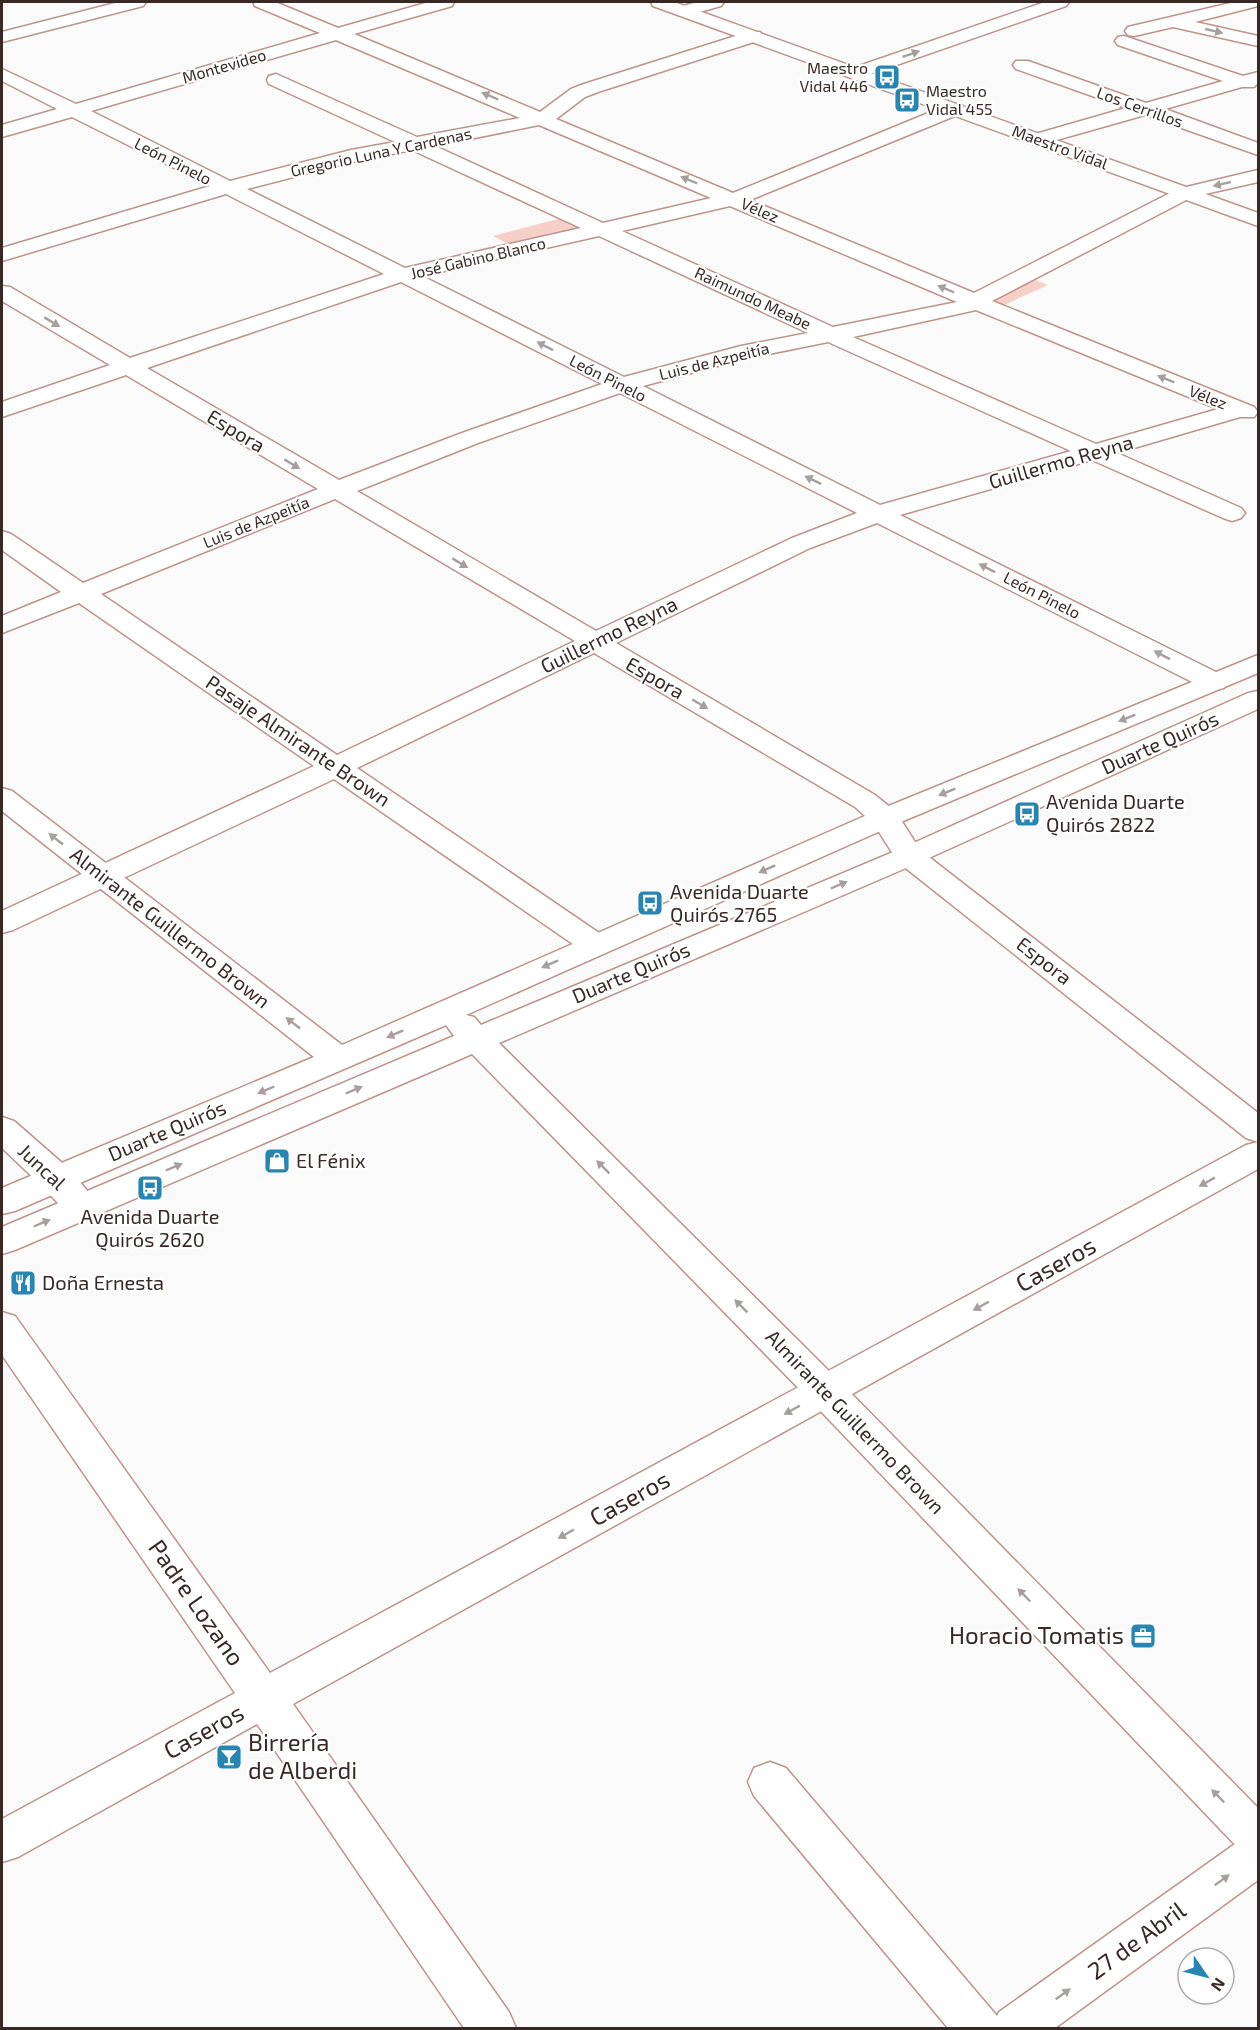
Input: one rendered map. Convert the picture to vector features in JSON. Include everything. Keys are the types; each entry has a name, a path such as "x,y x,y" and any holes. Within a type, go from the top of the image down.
{"street":[{"path":"2,37 137,2"},
{"name":"Vélez","path":"261,2 1249,414"},
{"name":"Montevideo","path":"2,131 446,2"},
{"name":"Maestro Vidal","path":"659,2 1258,220"},
{"path":"685,11 715,2"},
{"path":"856,73 1060,2"},
{"path":"1253,82 1129,36 1170,21 1255,2"},
{"path":"1170,21 1258,41"},
{"name":"Gregorio Luna Y Cardenas","path":"2,255 226,188 413,142 543,119 578,93 754,36"},
{"name":"Los Cerrillos","path":"1022,65 1258,149"},
{"name":"León Pinelo","path":"2,74 226,188 405,274 621,385 1214,682"},
{"name":"Raimundo Meabe","path":"276,80 829,334 1232,513"},
{"path":"1039,139 1253,82"},
{"name":"José Gabino Blanco","path":"2,411 126,366 405,274 735,199 955,109"},
{"name":"Luis de Azpeitía","path":"2,625 470,438 621,385 741,353 956,309 976,302 1185,193 1258,176"},
{"name":"Espora","path":"2,292 865,801 885,818 909,856 1258,1130"},
{"name":"Guillermo Reyna","path":"2,924 336,767 759,562 879,513 1094,451 1249,414"},
{"name":"Pasaje Almirante Brown","path":"2,539 594,944"},
{"name":"Duarte Quirós","path":"2,1202 339,1059 594,944 885,818 1258,663"},
{"name":"Duarte Quirós","path":"2,1241 909,856 1256,703"},
{"name":"Almirante Guillermo Brown","path":"2,797 339,1059"},
{"name":"Almirante Guillermo Brown","path":"448,1010 826,1392 1258,1838"},
{"name":"Juncal","path":"2,1129 57,1178 82,1206"},
{"name":"Caseros","path":"2,1842 1258,1154"},
{"name":"Padre Lozano","path":"2,1326 492,2028"},
{"path":"770,1782 978,2028"},
{"name":"27 de Abril","path":"1016,2028 1258,1854"}],"shaded area":[{"path":"562,218 585,229 514,247 493,236"},
{"path":"1028,277 1048,285 1004,305 989,297"}],"place":[{"name":"Maestro Vidal 446","path":"887,77"},
{"name":"Maestro Vidal 455","path":"907,100"},
{"name":"Avenida Duarte Quirós 2822","path":"1027,814"},
{"name":"Avenida Duarte Quirós 2765","path":"650,903"},
{"name":"El Fénix","path":"277,1161"},
{"name":"Avenida Duarte Quirós 2620","path":"150,1188"},
{"name":"Doña Ernesta","path":"23,1283"},
{"name":"Horacio Tomatis","path":"1143,1636"},
{"name":"Birrería de Alberdi","path":"229,1757"}]}
